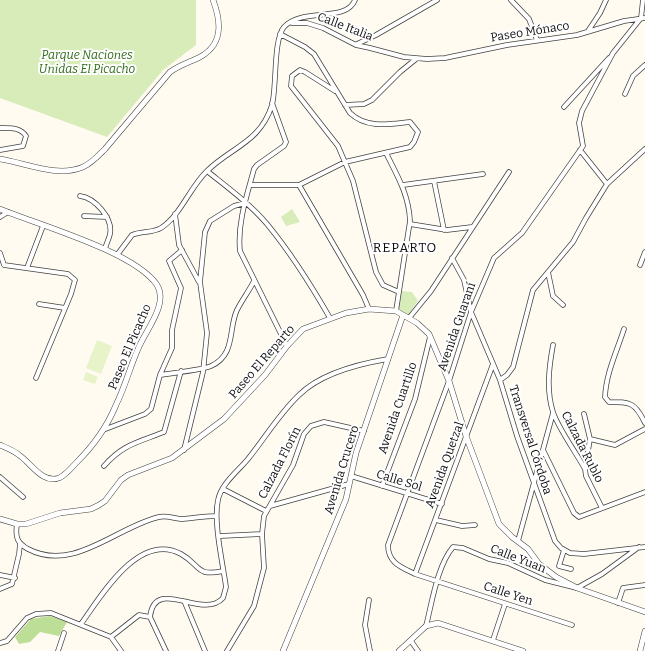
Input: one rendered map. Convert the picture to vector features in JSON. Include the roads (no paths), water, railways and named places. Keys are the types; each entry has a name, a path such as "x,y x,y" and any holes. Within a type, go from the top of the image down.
{"street":[{"path":"0,159 62,171 83,167 94,159 105,149 170,72 181,64 200,57 212,49 217,41 220,29 219,16 213,0"},
{"path":"117,255 132,235 161,228 175,214 207,171 243,145 253,135 268,115 272,103 280,34 289,23 304,16 342,12 350,7 355,0"},
{"path":"356,44 376,35 437,0"},
{"path":"511,0 528,19 537,40"},
{"path":"588,32 606,0"},
{"path":"564,107 643,18 643,0"},
{"name":"Paseo Mónaco","path":"416,59 445,58 537,40 577,35 643,18"},
{"name":"Calle Italia","path":"289,23 307,23 322,28 356,44 416,59"},
{"path":"250,185 298,185 344,162 410,147 418,132 410,122 382,125 362,122 350,113 314,54 305,47 280,34"},
{"path":"607,184 580,150 583,146 579,117 613,53"},
{"path":"345,105 364,104 372,100 400,72 416,59"},
{"path":"625,94 633,76 645,65"},
{"path":"339,94 320,80 300,70 292,76 291,86 338,146 353,181 376,272 383,285 399,292"},
{"path":"272,103 286,142 284,146 257,165 245,203 239,232 240,248 254,281 287,346"},
{"path":"0,128 19,130 26,136 23,146 0,150"},
{"path":"500,380 507,375 513,367 533,290 573,242 607,184 645,149"},
{"name":"Avenida Guaraní","path":"438,582 415,574 393,562 388,551 388,545 449,381 470,312 494,258 522,233 580,150"},
{"path":"386,153 403,185 410,210 410,224 396,311"},
{"path":"207,171 266,223 289,252 308,280 330,318"},
{"path":"409,318 431,292 509,172"},
{"path":"403,185 483,174"},
{"path":"434,181 444,230"},
{"path":"298,185 363,295 369,308"},
{"path":"80,196 90,199 106,217 110,224 110,234 105,249"},
{"path":"184,450 203,372 202,368 207,326 200,282 205,232 208,224 234,206 245,203"},
{"name":"Paseo El Picacho","path":"0,209 117,255 149,275 158,286 160,294 154,318 138,348 116,406 103,430 88,450 68,471 59,478 52,479 41,475 19,455 0,445"},
{"path":"0,217 8,212"},
{"path":"175,214 179,242 200,282"},
{"path":"84,216 106,217"},
{"path":"410,224 444,230 464,229 473,226"},
{"path":"27,268 43,226"},
{"path":"103,430 150,411 160,375 172,348 172,330 181,288 169,261 182,250"},
{"path":"640,265 645,252"},
{"path":"0,253 3,265 73,277 75,280 36,378"},
{"name":"Transversal Córdoba","path":"452,258 464,280 470,312 500,380 533,482 555,541 564,550"},
{"path":"548,272 553,296 563,305"},
{"path":"160,375 212,366 228,349 236,311 254,281"},
{"path":"39,304 65,308"},
{"name":"Paseo El Reparto","path":"0,519 17,524 26,524 60,513 91,509 99,505 105,501 121,480 128,475 160,465 184,450 224,420 265,376 287,346 303,329 330,318 369,308 396,311 424,329 430,337 449,381 466,436 496,520 508,533 528,549 546,570 577,588 645,612"},
{"name":"Avenida Crucero","path":"283,651 346,500 351,476 364,432 403,315"},
{"path":"624,329 611,364 605,387 605,397 609,402 621,401 630,403 641,415 645,423"},
{"name":"Avenida Cuartillo","path":"382,486 415,399 430,337"},
{"name":"Calzada Rublo","path":"553,345 548,374 553,413 585,469 586,476 602,508"},
{"path":"166,651 150,617 151,610 160,600 168,597 185,603 213,605 224,598 226,587 216,516 218,499 223,489 299,394 319,380 341,371 367,363 388,359"},
{"name":"Avenida Quetzal","path":"415,574 493,363"},
{"path":"104,466 122,448 142,439 164,432 182,370"},
{"path":"518,541 553,413"},
{"path":"584,414 590,439 585,469"},
{"name":"Calzada Florín","path":"227,651 254,606 258,595 264,568 262,534 266,511 292,465 304,434 311,426 324,422 364,432"},
{"path":"590,439 615,445 645,429"},
{"path":"544,450 577,516 582,516 645,492"},
{"name":"Calle Sol","path":"351,476 442,504"},
{"path":"0,477 22,497"},
{"path":"270,506 349,484"},
{"path":"223,489 266,511"},
{"path":"17,524 16,537 20,544 34,552 59,557 99,544 133,525 159,517 181,519 216,516"},
{"path":"436,520 462,526 475,525"},
{"path":"220,536 262,534"},
{"path":"0,590 10,586 14,578 20,544"},
{"name":"Calle Yuan","path":"438,582 446,559 453,547 463,548 489,559 508,563 545,580 577,588"},
{"path":"577,588 602,574 639,547"},
{"path":"571,569 559,566 564,550 570,553 584,554 645,547"},
{"path":"81,624 119,572 134,560 146,554 160,550 173,550 189,560 202,572 210,574 223,571"},
{"path":"0,575 14,578"},
{"path":"426,626 438,582"},
{"name":"Calle Yen","path":"438,582 572,625"},
{"path":"618,603 623,588 645,585"},
{"path":"369,600 365,625 370,651"},
{"path":"185,603 205,651"},
{"path":"493,640 504,604"},
{"path":"0,643 7,641 27,618 36,614 51,613 111,637 121,651"},
{"path":"111,637 139,615 150,617"},
{"path":"400,651 426,626 434,623 442,624 493,640 523,651"},
{"path":"640,651 645,631"},
{"path":"58,651 64,633"},
{"path":"411,642 418,651"}],"district":[{"name":"REPARTO","path":"405,248"}],"park label":[{"name":"Parque Naciones Unidas El Picacho","path":"87,63"}]}
